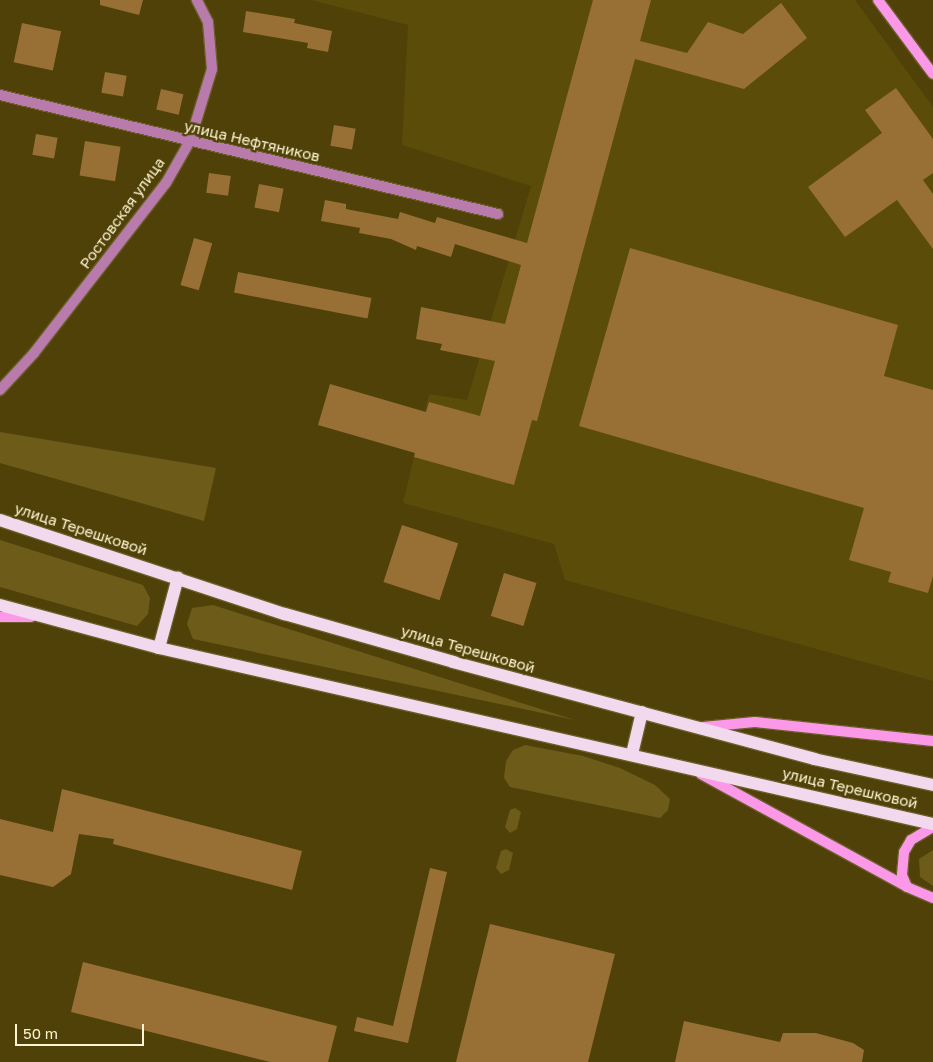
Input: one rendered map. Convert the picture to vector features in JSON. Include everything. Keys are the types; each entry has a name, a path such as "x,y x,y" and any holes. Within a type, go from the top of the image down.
{"main road":[{"path":"878,0 933,74"},
{"name":"улица Терешковой","path":"0,520 304,619 814,759 933,785"},
{"path":"159,648 178,577"},
{"name":"улица Терешковой","path":"0,605 159,648 689,767 933,825"},
{"path":"0,617 40,617"},
{"path":"632,754 642,712"},
{"path":"697,727 755,722 933,741"},
{"path":"689,767 907,887 933,898"},
{"path":"907,887 902,874 904,852 911,840 933,825"}],"street":[{"name":"Ростовская улица","path":"0,390 34,354 160,191 190,141 212,69 208,22 198,0"},
{"name":"улица Нефтяников","path":"0,95 498,214"}],"shaded area":[{"path":"311,0 855,0 933,107 933,681 565,580 554,544 403,503 429,394 467,400 531,186 402,145 408,25"},
{"path":"0,432 216,468 204,521 0,463"},
{"path":"0,540 143,585 150,598 148,614 137,626 0,587"},
{"path":"213,605 575,720 193,639 187,624 192,608"},
{"path":"525,745 583,756 620,768 655,785 670,799 668,810 660,818 510,787 504,778 506,761 513,750"},
{"path":"515,808 521,812 517,829 510,833 505,827 510,810"},
{"path":"506,849 513,853 509,870 501,874 496,868 501,851"},
{"path":"933,850 933,886 920,877 919,859"}],"building":[{"path":"100,0 143,0 139,15 100,5"},
{"path":"593,0 651,0 640,41 687,53 708,22 743,34 781,3 807,38 744,89 635,59 537,421 532,420 514,485 414,457 415,453 318,425 330,384 426,412 429,402 480,416 495,361 440,350 442,344 416,339 421,307 505,324 521,265 455,244 451,257 417,246 416,250 391,239 359,233 360,228 321,221 325,200 346,204 346,209 398,219 400,212 435,223 437,217 527,243"},
{"path":"246,11 295,19 294,23 332,31 328,52 307,48 308,43 243,32"},
{"path":"22,23 61,31 53,70 14,62"},
{"path":"105,72 127,76 123,97 101,93"},
{"path":"896,88 933,139 933,173 923,180 933,194 933,249 897,200 845,237 808,187 882,133 865,110"},
{"path":"161,89 183,94 179,115 156,109"},
{"path":"334,125 356,129 352,150 330,146"},
{"path":"36,134 58,138 54,159 32,155"},
{"path":"85,141 121,147 115,181 80,176"},
{"path":"209,173 231,176 228,196 206,193"},
{"path":"259,184 284,189 279,212 254,208"},
{"path":"194,238 212,243 199,290 180,285"},
{"path":"630,248 898,325 884,376 933,390 933,576 928,593 888,582 891,572 849,560 864,508 579,426"},
{"path":"238,272 372,298 367,319 234,293"},
{"path":"402,525 458,543 440,600 383,582"},
{"path":"504,573 537,583 523,626 491,616"},
{"path":"62,789 302,851 292,890 113,844 114,839 79,834 71,874 53,887 0,875 0,819 53,832"},
{"path":"430,868 447,872 408,1043 354,1031 357,1017 393,1026"},
{"path":"490,924 615,954 588,1062 456,1062"},
{"path":"83,962 337,1026 328,1062 270,1062 71,1012"},
{"path":"684,1021 780,1042 783,1033 816,1033 853,1043 864,1050 862,1062 675,1062"}]}
